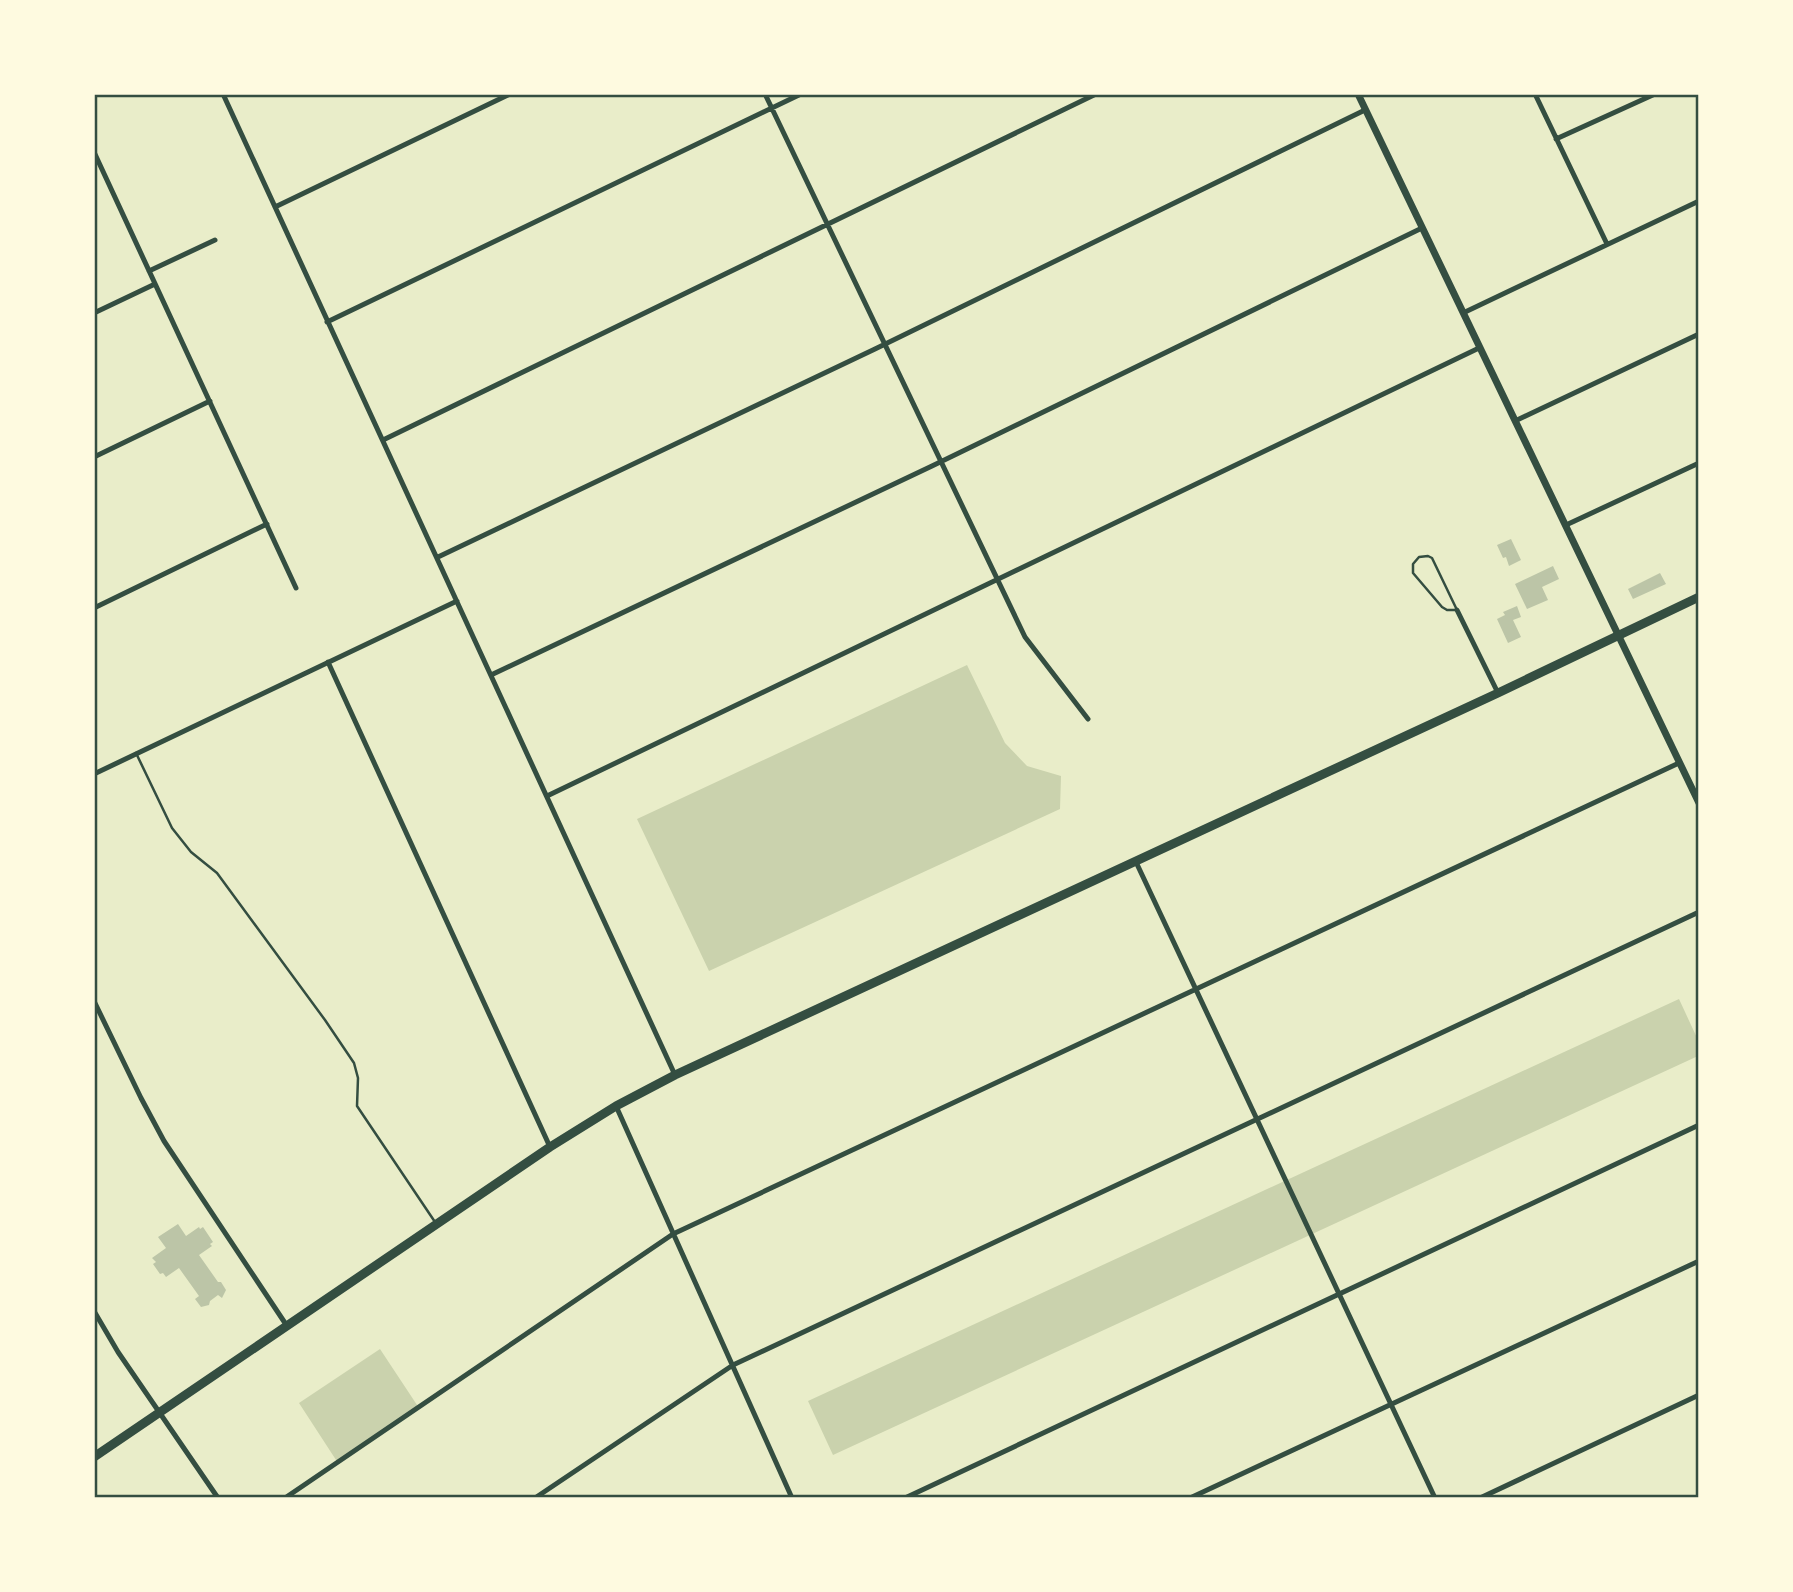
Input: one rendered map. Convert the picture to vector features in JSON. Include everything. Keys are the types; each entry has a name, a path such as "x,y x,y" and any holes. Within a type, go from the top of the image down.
{"main road":[{"path":"94,1457 550,1147 616,1106 675,1075 1699,597"}],"street":[{"path":"223,94 675,1075"},
{"path":"275,207 510,94"},
{"path":"765,94 1025,637 1088,719"},
{"path":"327,322 801,94"},
{"path":"383,440 1096,94"},
{"path":"1358,94 1699,803"},
{"path":"1535,94 1607,244"},
{"path":"1556,139 1655,94"},
{"path":"438,558 1365,110"},
{"path":"94,152 296,588"},
{"path":"1463,313 1699,201"},
{"path":"491,676 1422,228"},
{"path":"149,271 215,240"},
{"path":"94,313 155,284"},
{"path":"1515,421 1699,334"},
{"path":"547,796 1479,348"},
{"path":"94,457 210,401"},
{"path":"1566,525 1699,463"},
{"path":"94,608 267,524"},
{"path":"94,774 457,601"},
{"path":"1457,610 1498,693"},
{"path":"327,662 550,1147"},
{"path":"285,1497 674,1234 1679,763"},
{"path":"1136,862 1434,1497"},
{"path":"536,1497 733,1365 1699,912"},
{"path":"94,1001 164,1140 287,1326"},
{"path":"616,1106 791,1497"},
{"path":"905,1497 1699,1125"},
{"path":"1190,1497 1699,1261"},
{"path":"94,1311 118,1352 218,1497"},
{"path":"1479,1497 1699,1395"}],"lane":[{"path":"1419,557 1432,558 1457,610 1442,607 1413,573 1413,564 1419,557"},
{"path":"136,753 172,828 191,852 216,873 354,1063 358,1078 357,1106 437,1224"}],"green space":[{"path":"967,665 1005,743 1027,766 1061,776 1060,809 709,971 637,819"},
{"path":"1679,999 1698,1040 1698,1056 833,1455 808,1401"},
{"path":"380,1349 419,1408 338,1463 299,1403"}],"building":[{"path":"1511,539 1521,560 1509,566 1497,545"},
{"path":"1553,566 1559,579 1542,587 1548,600 1527,609 1515,584"},
{"path":"1660,573 1666,584 1633,599 1628,589"},
{"path":"1517,606 1521,617 1513,620 1521,637 1508,643 1497,619 1505,615 1503,612"},
{"path":"178,1224 186,1236 203,1227 213,1242 210,1244 212,1246 199,1255 226,1290 222,1298 218,1295 209,1305 201,1307 195,1299 199,1296 179,1268 166,1277 163,1273 160,1274 153,1264 156,1262 152,1258 166,1248 158,1237"}]}
